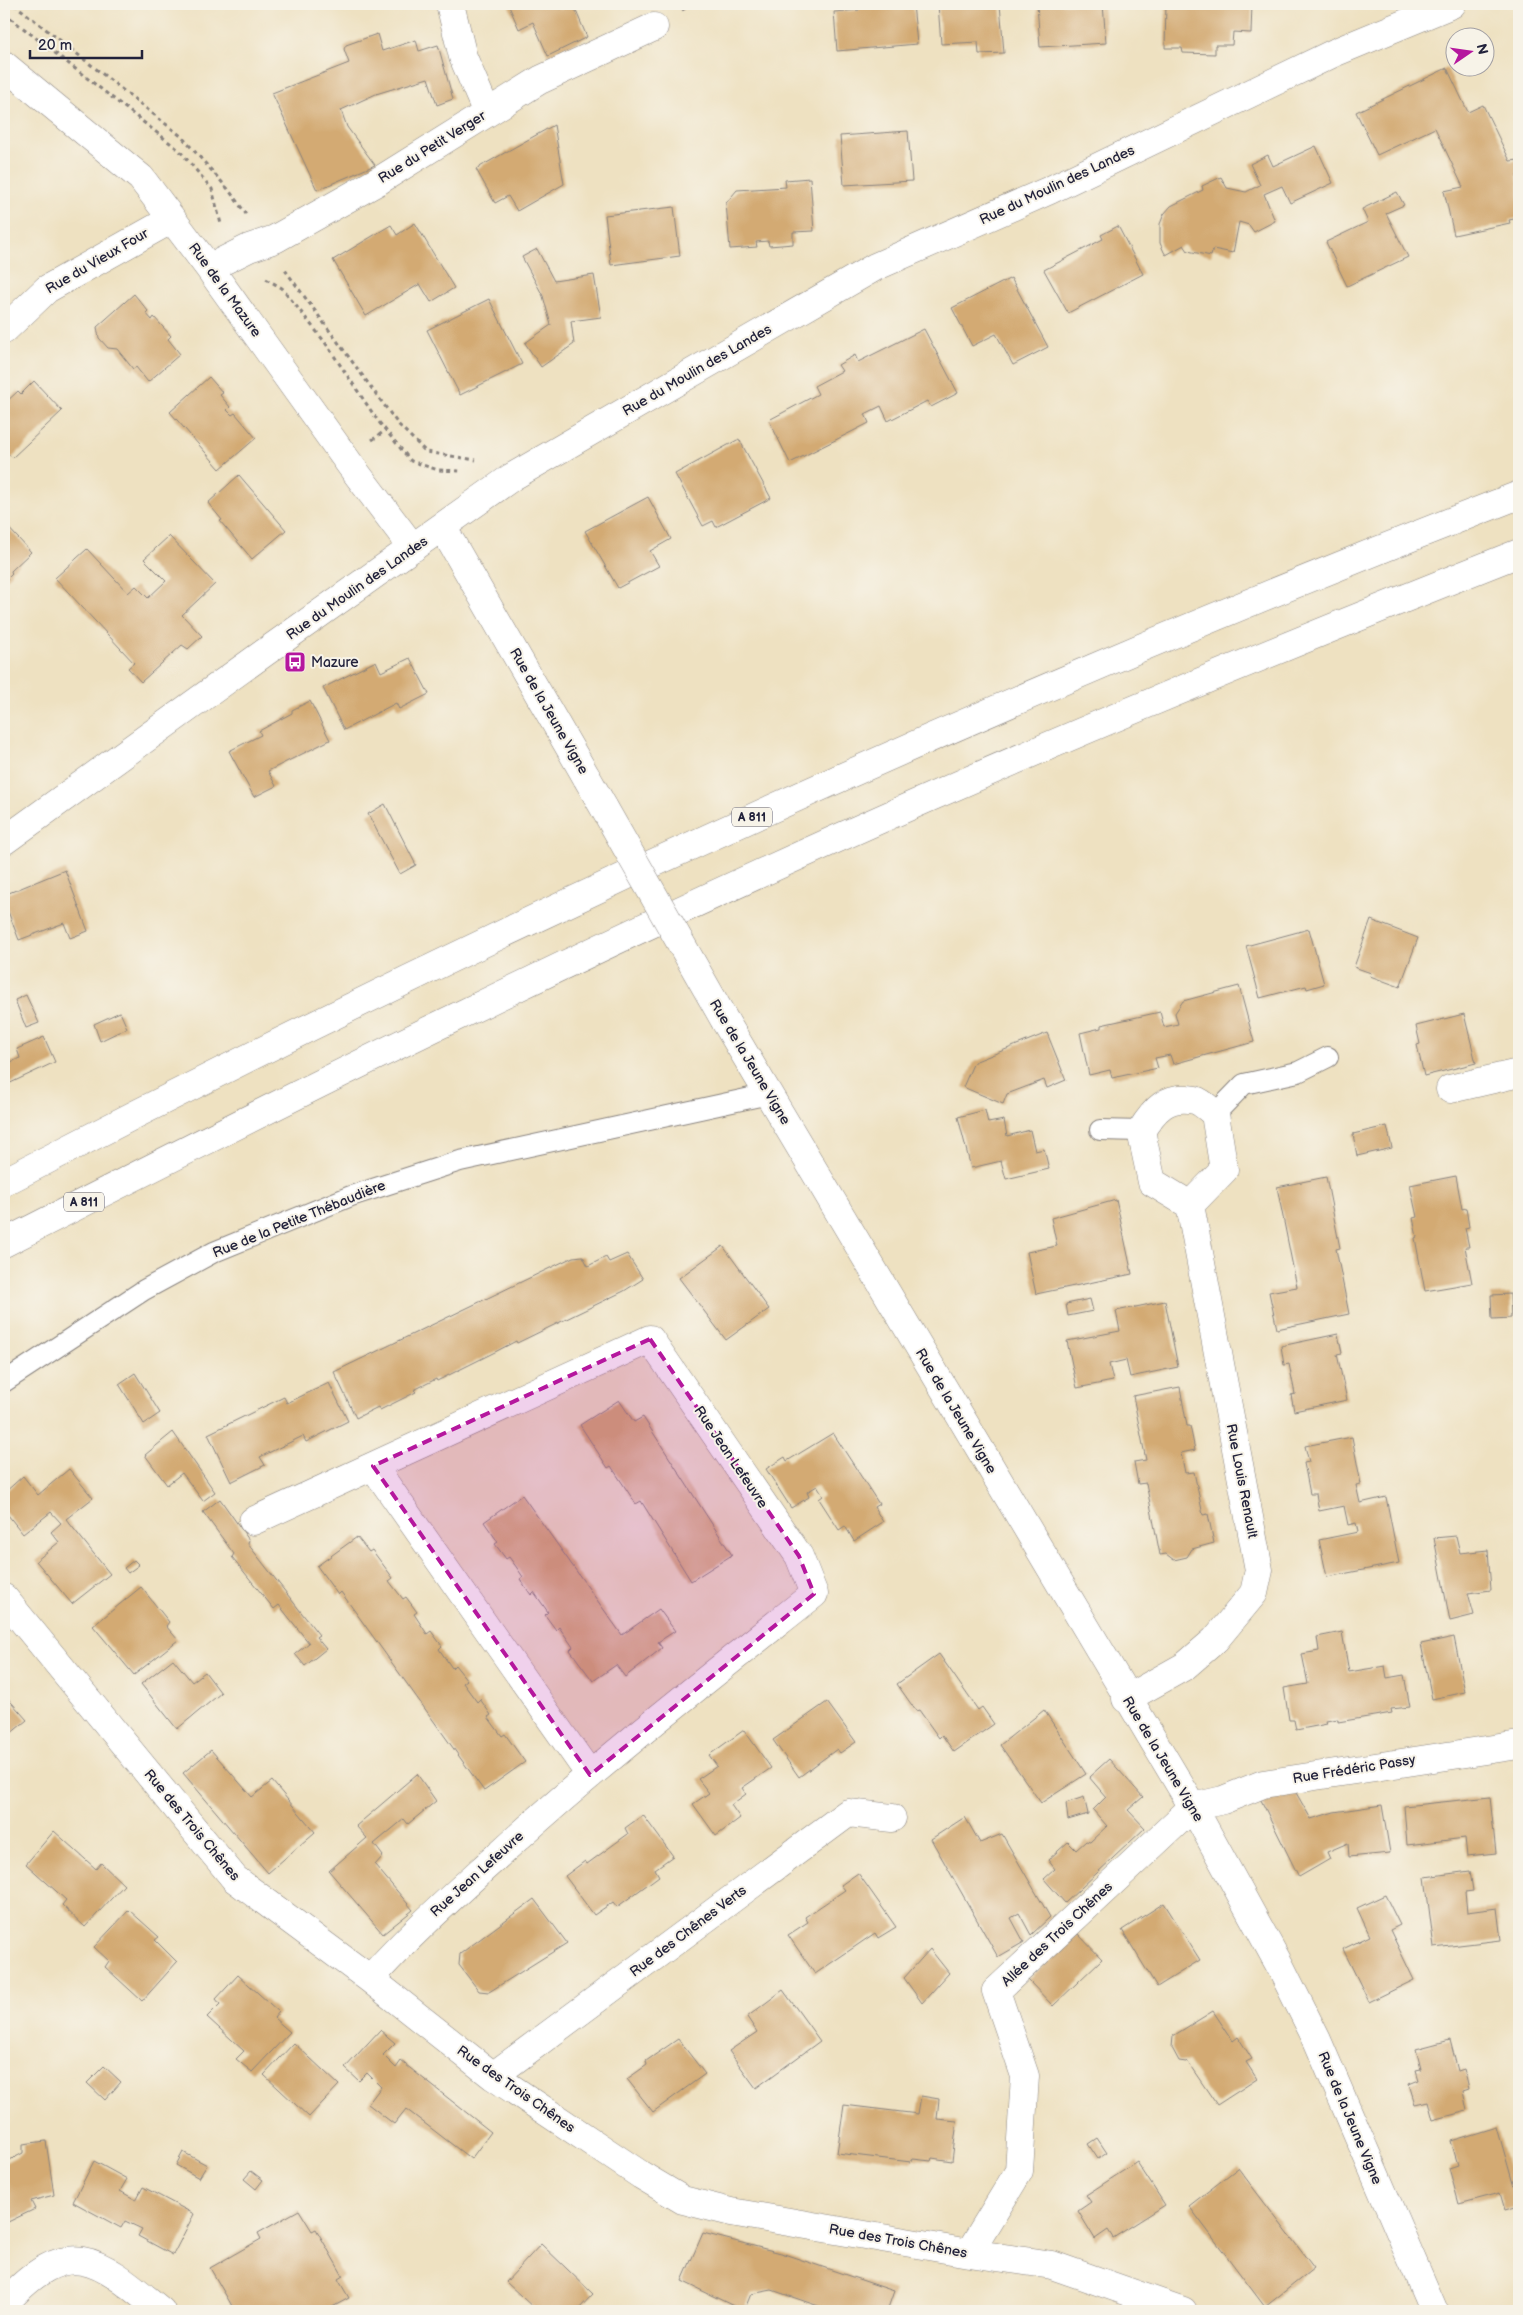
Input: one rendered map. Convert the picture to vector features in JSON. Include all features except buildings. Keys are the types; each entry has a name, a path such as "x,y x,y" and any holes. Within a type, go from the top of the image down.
{"main road":[{"path":"450,4 463,57 487,113"},
{"name":"Rue du Moulin des Landes","path":"4,841 512,477 874,267 1050,190 1336,52 1452,4"},
{"name":"Rue du Petit Verger","path":"210,268 249,248 274,239 380,180 540,80 654,27"},
{"name":"Rue de la Mazure","path":"4,65 141,178 210,268 351,466 413,548"},
{"name":"Rue du Vieux Four","path":"4,330 46,289 172,219"},
{"name":"A 811","path":"4,1182 366,1000 765,811 1104,662 1377,550 1519,495"},
{"name":"Rue de la Jeune Vigne","path":"442,528 725,1021 1126,1699 1193,1807 1280,1966 1317,2040 1434,2311"},
{"name":"A 811","path":"4,1244 352,1067 792,859 1110,719 1519,553"},
{"path":"1450,1089 1519,1074"},
{"path":"1174,1100 1197,1100 1215,1114 1224,1170 1190,1205 1152,1182 1141,1131 1155,1110 1174,1100"},
{"name":"Rue Louis Renault","path":"1126,1699 1185,1666 1215,1640 1254,1593 1259,1570 1190,1205"},
{"name":"Rue Jean Lefeuvre","path":"253,1521 650,1339 798,1556 814,1594 538,1819 404,1940 370,1979"},
{"path":"372,1466 590,1775"},
{"name":"Rue des Trois Chênes","path":"4,1598 235,1879 370,1979 493,2076 641,2175 683,2200 731,2212 969,2253 1052,2265 1183,2311"},
{"name":"Rue Frédéric Passy","path":"1193,1807 1223,1800 1264,1784 1519,1744"},
{"name":"Allée des Trois Chênes","path":"969,2253 1019,2170 1025,2076 996,1991 1193,1807"},
{"name":"Rue des Chênes Verts","path":"493,2076 848,1813 892,1818"},
{"path":"4,2304 38,2271 57,2262 71,2259 86,2262 117,2275 161,2311"}],"lane":[{"path":"1215,1114 1244,1084 1298,1072 1328,1057"},
{"name":"Rue de la Petite Thébaudière","path":"4,1382 144,1290 214,1252 351,1196 460,1161 769,1094"},
{"path":"1100,1130 1141,1131"}],"path":[{"path":"386,430 411,461 438,470 460,470 477,483 486,496"}],"highlighted area":[{"path":"650,1339 799,1556 814,1594 590,1775 373,1466"}],"place":[{"name":"Mazure","path":"295,662"}]}
